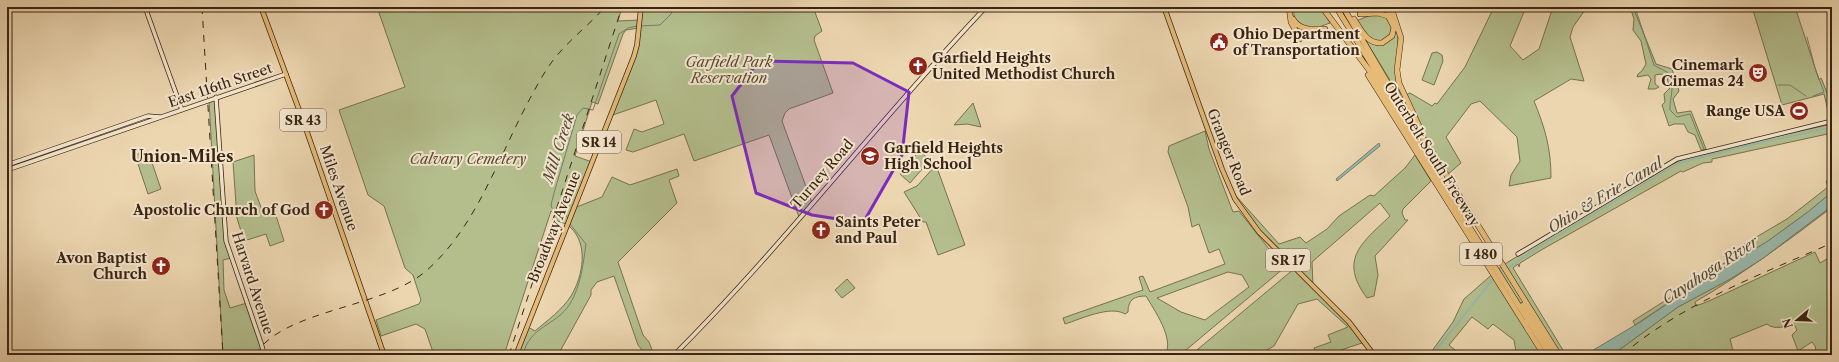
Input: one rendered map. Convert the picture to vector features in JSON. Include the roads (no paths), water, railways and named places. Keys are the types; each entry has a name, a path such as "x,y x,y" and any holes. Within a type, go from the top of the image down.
{"highway":[{"path":"1289,7 1291,22 1300,39 1293,19 1293,7"},
{"path":"1322,7 1353,50"},
{"name":"Outerbelt South Freeway","path":"1326,7 1353,50 1424,148 1434,155 1559,355"},
{"path":"1336,7 1554,355"},
{"name":"Outerbelt South Freeway","path":"1342,7 1544,355"},
{"path":"1346,7 1367,38 1375,43 1385,42 1392,36 1394,29 1387,7"},
{"path":"1391,7 1401,33 1397,70 1399,83 1424,148 1550,355"},
{"path":"1360,14 1381,13 1392,20"},
{"path":"1293,19 1296,24 1303,28 1324,29"}],"main road":[{"path":"145,7 182,110"},
{"name":"Miles Avenue","path":"261,7 286,74 384,355"},
{"name":"Broadway Avenue","path":"517,355 521,340 634,56 637,45 641,7"},
{"name":"Turney Road","path":"674,355 717,312 907,92 986,7"},
{"name":"Granger Road","path":"1164,7 1222,169 1235,199 1259,232 1349,322 1374,355"},
{"name":"East 116th Street","path":"7,170 286,74"},
{"name":"Harvard Avenue","path":"216,97 226,241 265,355"},
{"path":"153,114 160,117"},
{"name":"East 116th Street","path":"7,165 148,116 160,117"},
{"path":"1518,254 1677,159 1832,121"}],"waterway":[{"name":"Mill Creek","path":"640,26 660,25 671,14 674,7"},
{"path":"1635,7 1654,65 1664,70 1671,78 1672,89 1670,110 1677,117 1690,114 1704,149"},
{"name":"Mill Creek","path":"552,208 551,205 554,193 577,115 583,108 593,110 619,34 628,28 637,26"},
{"path":"1807,37 1815,68 1824,92 1813,96"},
{"path":"1778,85 1790,85 1806,96"},
{"name":"Ohio & Erie Canal","path":"1499,274 1540,246 1679,163 1737,148 1832,127"},
{"name":"Mill Creek","path":"559,210 565,212 568,219"},
{"name":"Mill Creek","path":"523,355 526,345 531,338 564,311 570,304 577,290 586,244 570,224"},
{"name":"Ohio & Erie Canal","path":"1432,355 1494,278"}],"railway":[{"path":"202,7 223,355"},
{"path":"255,355 269,340 287,328 310,318 385,294 407,284 426,271 444,253 474,210 487,187 521,116 549,66 565,46 605,7"},
{"path":"509,355 622,7"},
{"path":"1622,355 1670,320 1696,305 1750,279 1832,243"}],"place":[{"name":"Ohio Department of Transportation","path":"1219,42"},
{"name":"Garfield Heights United Methodist Church","path":"918,66"},
{"name":"Cinemark Cinemas 24","path":"1758,73"},
{"name":"Range USA","path":"1799,111"},
{"name":"Garfield Heights High School","path":"870,156"},
{"name":"Apostolic Church of God","path":"324,210"},
{"name":"Saints Peter and Paul","path":"821,230"},
{"name":"Avon Baptist Church","path":"161,266"}],"district":[{"name":"Union-Miles","path":"182,156"}],"park label":[{"name":"Garfield Park Reservation","path":"729,70"},
{"name":"Calvary Cemetery","path":"468,159"}],"water label":[{"name":"Cuyahoga River","path":"1710,270"}]}
